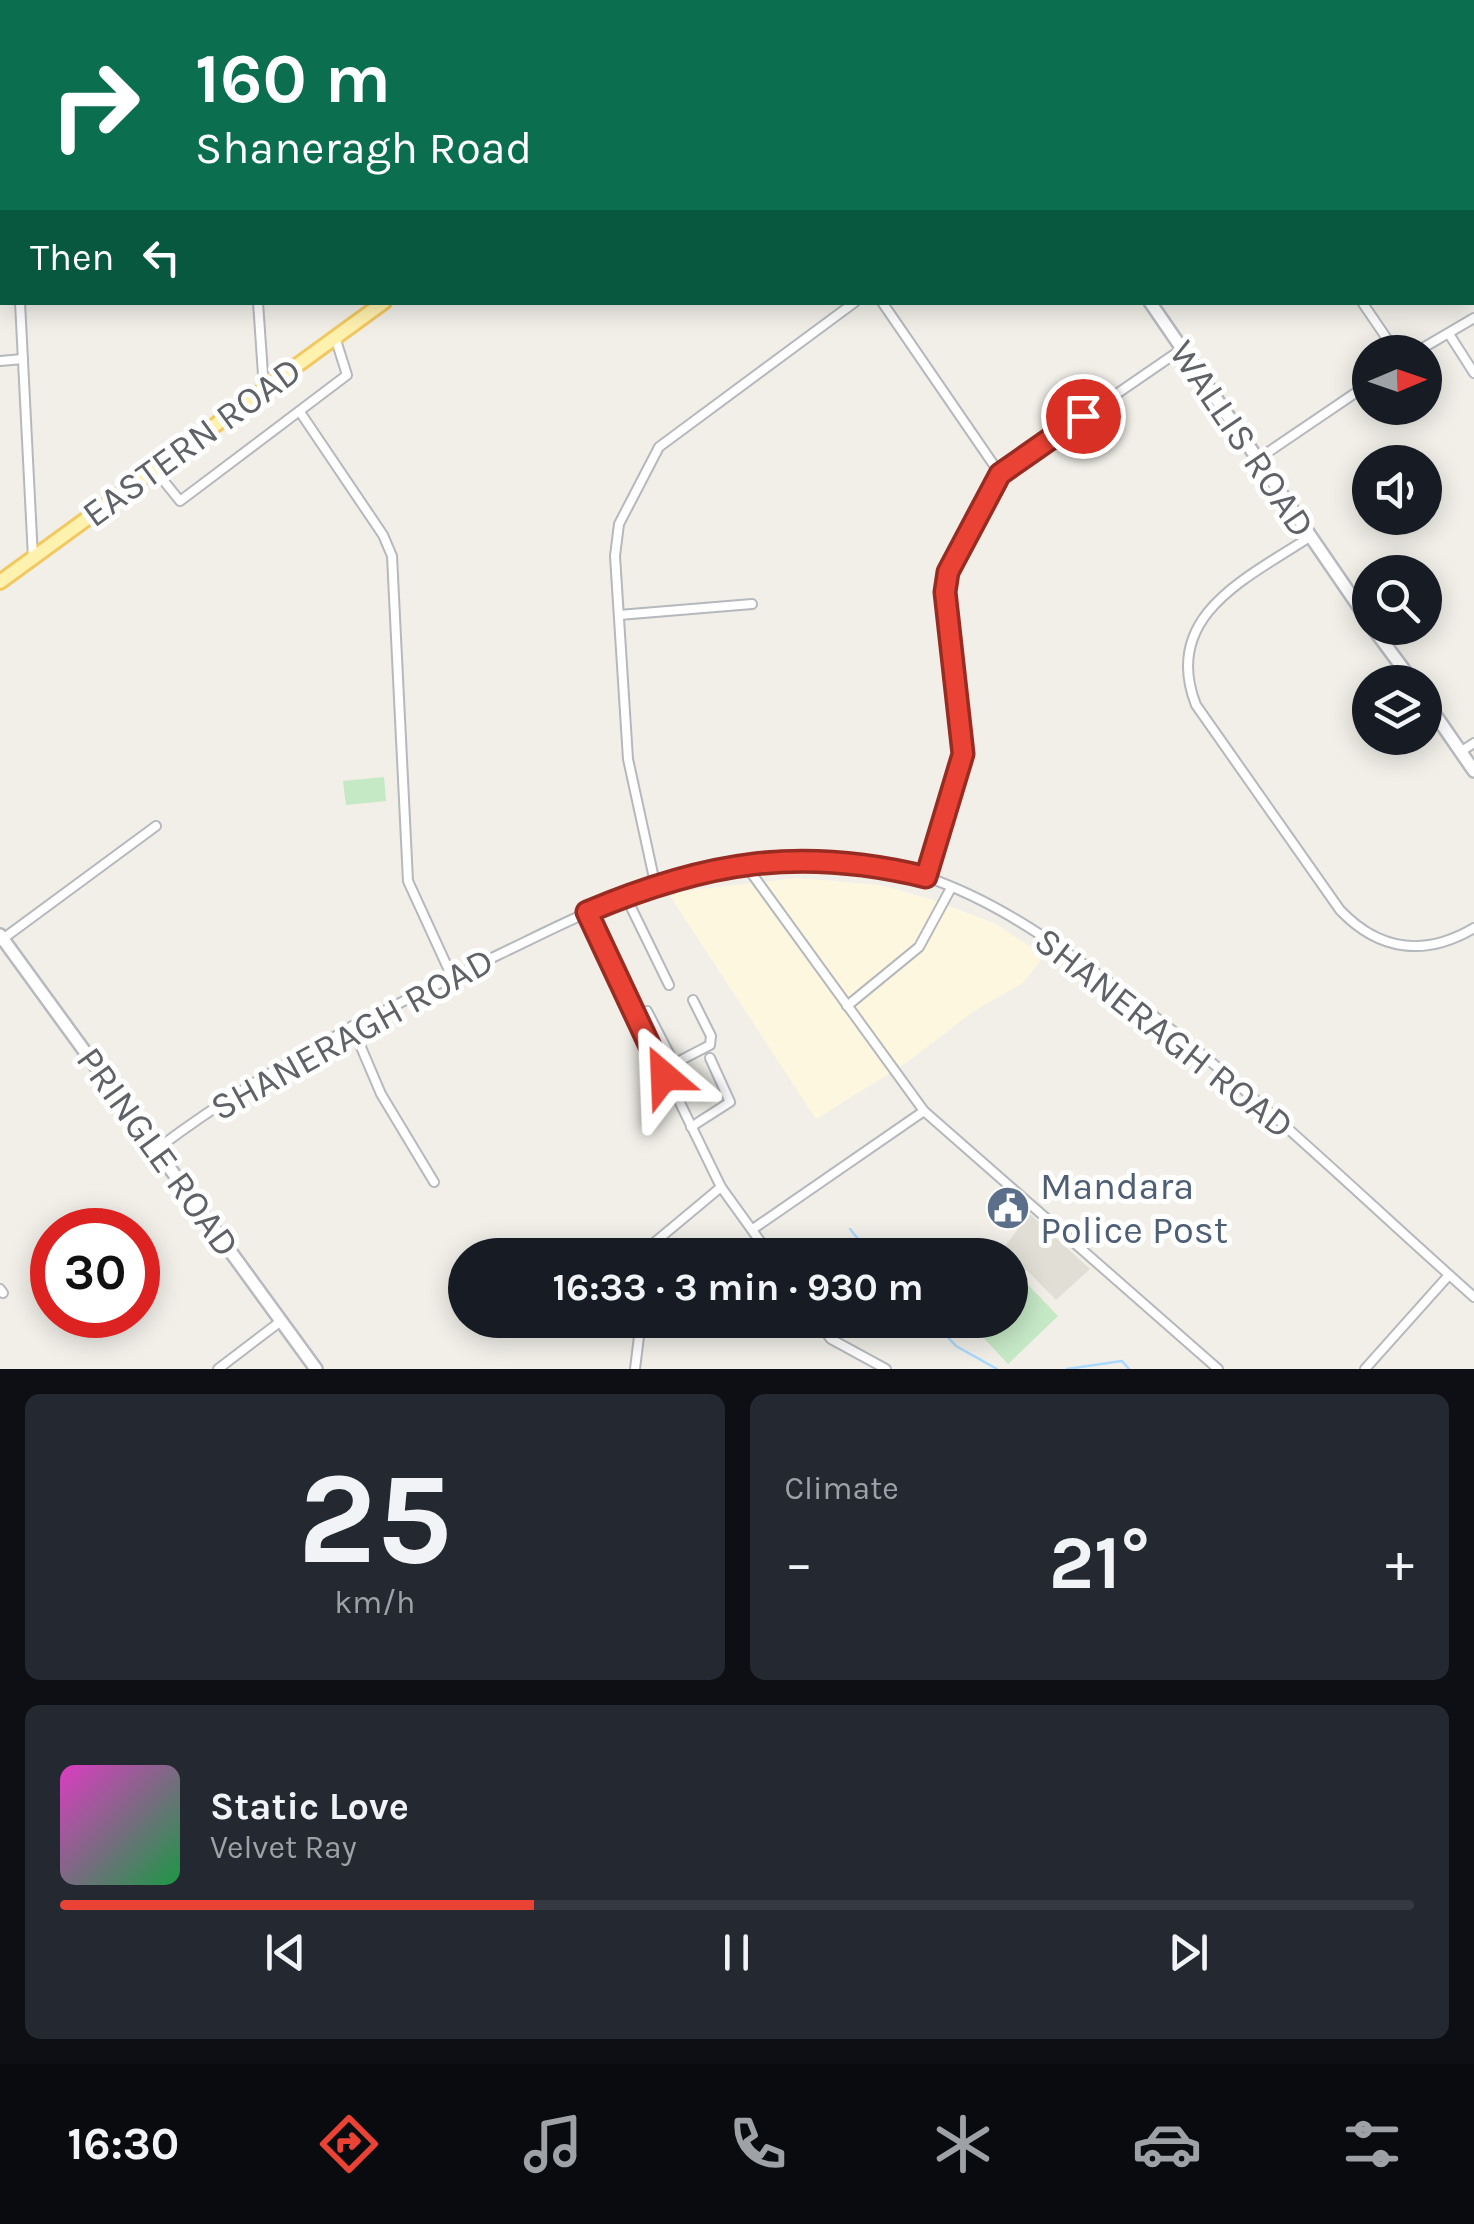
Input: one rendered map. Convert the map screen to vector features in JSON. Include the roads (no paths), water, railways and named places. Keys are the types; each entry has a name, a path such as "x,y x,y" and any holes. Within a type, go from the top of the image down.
{"main road":[{"name":"EASTERN ROAD","path":"0,582 380,305"}],"street":[{"path":"20,305 33,558"},
{"path":"258,305 264,389"},
{"path":"655,882 628,759 617,534 650,458 850,305"},
{"path":"884,305 1000,474"},
{"name":"WALLIS ROAD","path":"1152,305 1352,598"},
{"path":"1364,305 1384,335"},
{"path":"1442,338 1474,318"},
{"path":"1449,334 1474,373"},
{"path":"155,470 180,500 300,412 348,373 335,338"},
{"path":"926,877 963,754 946,582 1000,474 1182,349"},
{"path":"0,361 24,359"},
{"path":"1258,460 1352,395"},
{"path":"300,412 383,535 392,556 408,881 452,976"},
{"path":"1308,538 1206,611 1190,653 1188,675 1196,704 1340,910 1361,932 1388,943 1424,946 1451,942 1474,928"},
{"path":"618,615 752,604"},
{"path":"1442,725 1474,771"},
{"path":"1460,752 1474,743"},
{"path":"1,938 156,826"},
{"name":"SHANERAGH ROAD","path":"157,1150 220,1101 352,1026 655,882 744,863 827,862 926,877 997,908 1056,944 1219,1067 1474,1297"},
{"path":"744,863 924,1110 1218,1369"},
{"path":"847,1006 919,947 951,888"},
{"path":"625,896 668,984"},
{"path":"587,912 721,1187 759,1238"},
{"name":"PRINGLE ROAD","path":"1,938 316,1369"},
{"path":"662,1070 710,1045 711,1036 694,1000"},
{"path":"647,1011 674,1065"},
{"path":"352,1026 381,1094 434,1182"},
{"path":"690,1127 730,1102 710,1058"},
{"path":"753,1229 924,1110"},
{"path":"660,1238 721,1187"},
{"path":"1364,1369 1450,1275"},
{"path":"218,1369 281,1321"},
{"path":"635,1369 638,1338"},
{"path":"831,1338 886,1369"}],"waterway":[{"path":"850,1229 857,1238"},
{"path":"949,1338 997,1369"},
{"path":"1067,1369 1122,1361 1129,1369"}],"place":[{"name":"Mandara Police Post","path":"1008,1208"}]}
